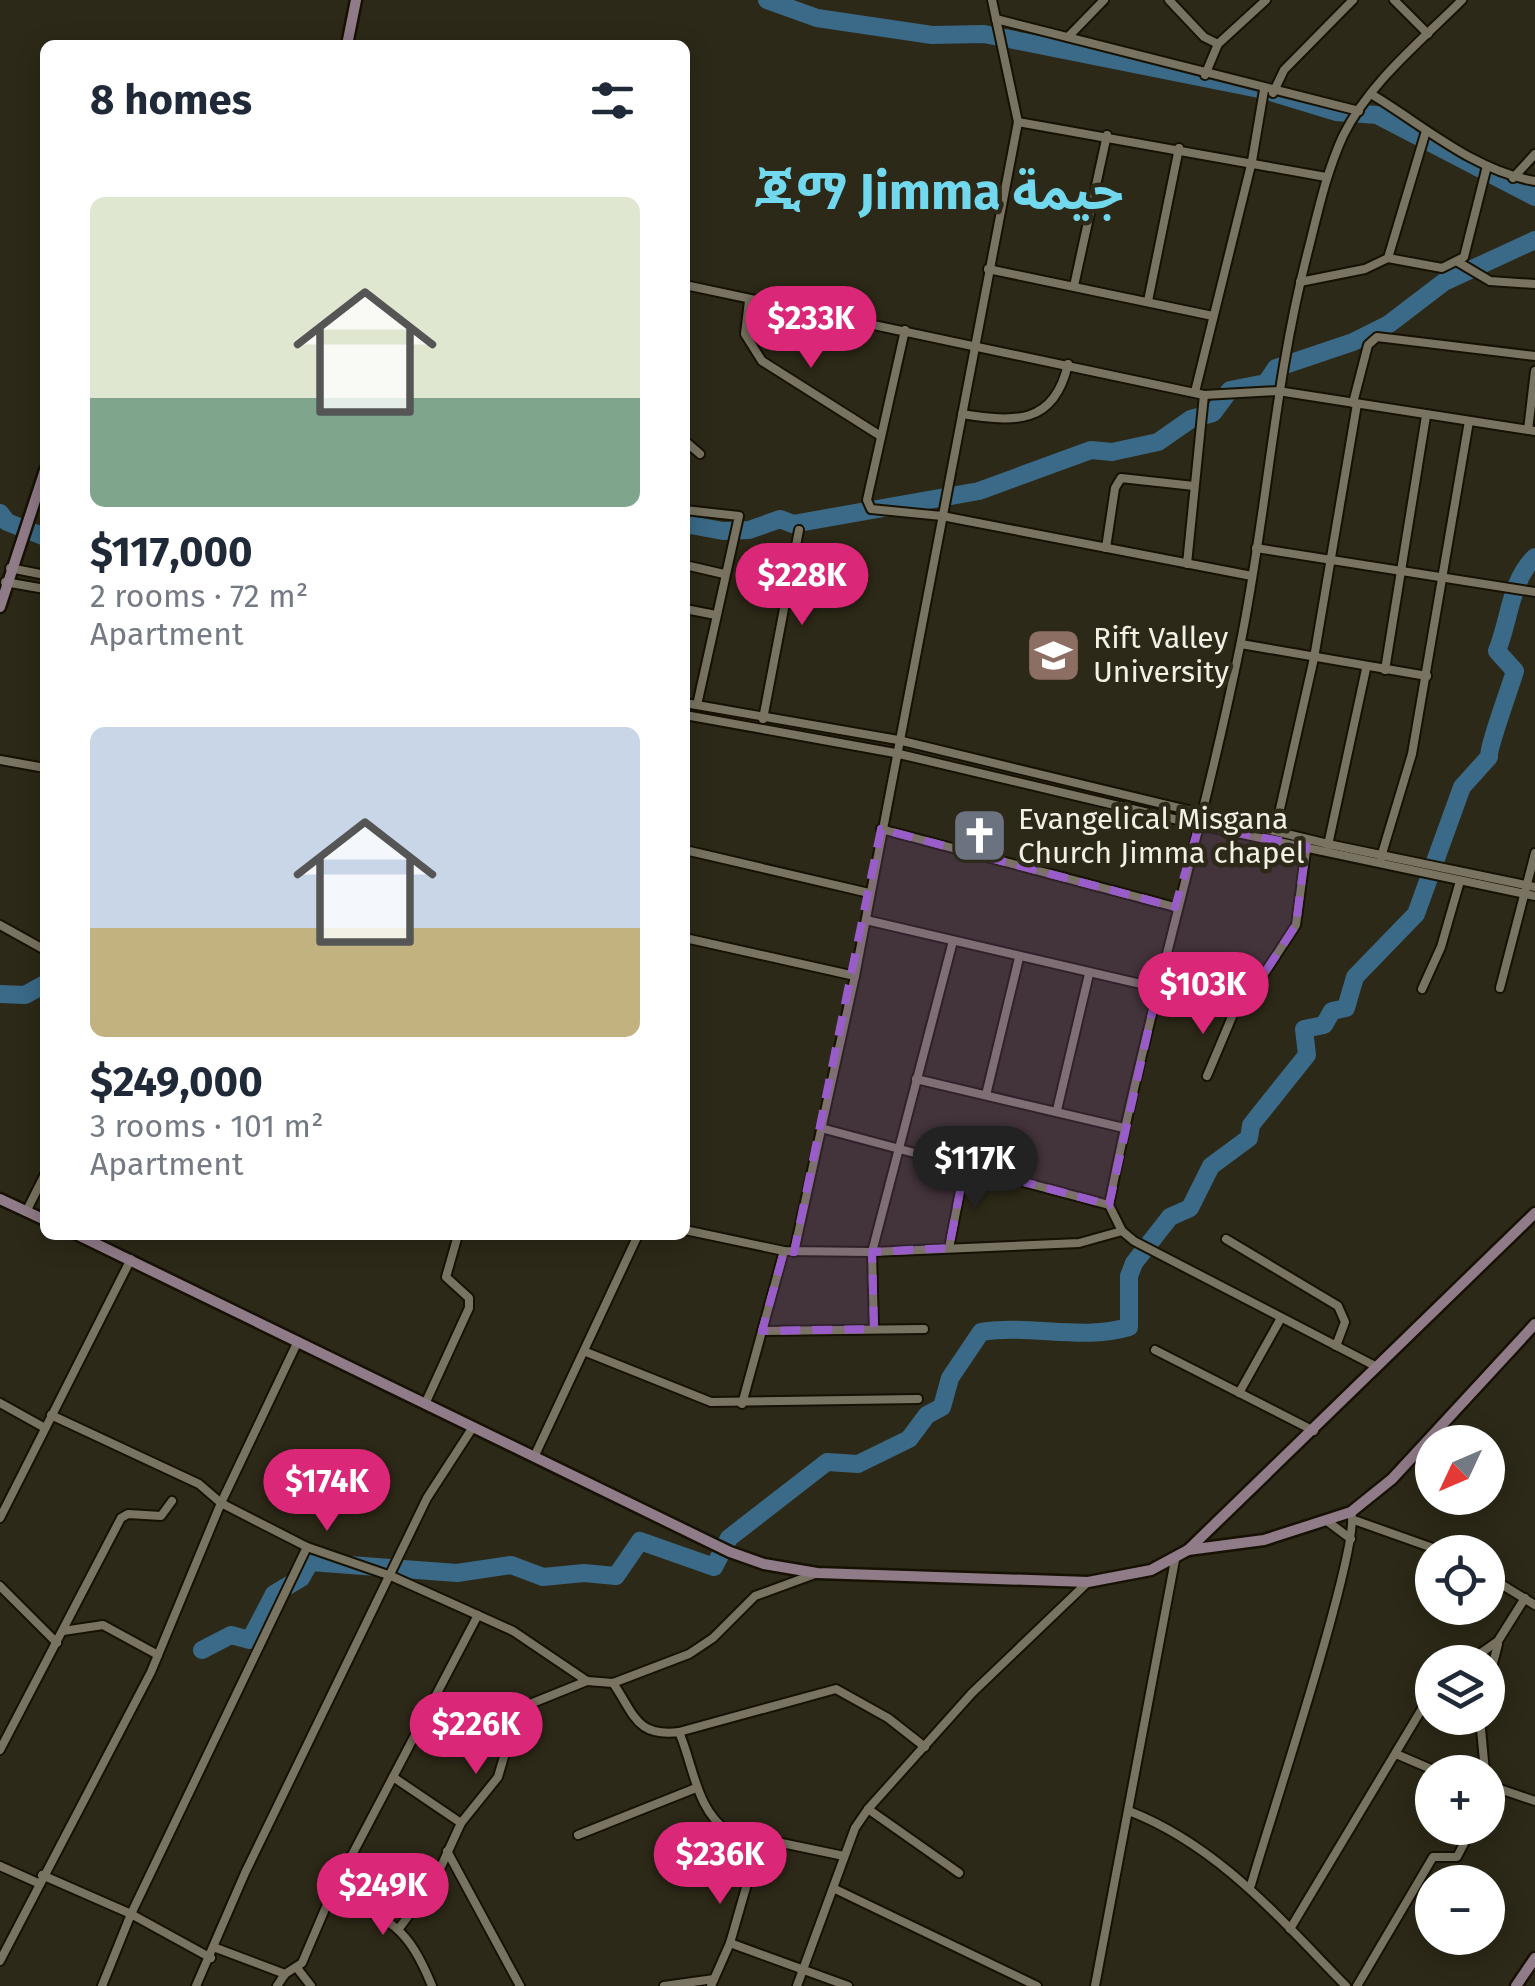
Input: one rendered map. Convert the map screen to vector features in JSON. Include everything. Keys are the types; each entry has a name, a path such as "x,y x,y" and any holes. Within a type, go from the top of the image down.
{"street":[{"path":"348,40 356,0"},
{"path":"742,1404 789,1252 855,976 1018,122 992,2 979,0"},
{"path":"1068,37 1104,0"},
{"path":"1169,0 1204,37 1218,44"},
{"path":"1205,76 1218,44 1266,0"},
{"path":"1187,564 1200,394 1213,316 1269,91 1284,70 1353,0"},
{"path":"1394,0 1428,34"},
{"path":"1378,1368 1122,1231 1110,1205 1175,907 1202,814 1240,644 1278,391 1326,177 1371,94 1462,0"},
{"path":"996,19 1205,76 1359,111"},
{"path":"1371,94 1488,166 1512,178 1535,181"},
{"path":"1018,122 1326,177"},
{"path":"1388,258 1426,131"},
{"path":"1074,286 1107,135"},
{"path":"1148,301 1179,148"},
{"path":"1512,178 1535,154"},
{"path":"1300,282 1365,269 1388,258 1442,268 1458,262 1464,257 1488,166"},
{"path":"1458,262 1490,281 1535,284"},
{"path":"988,269 1213,316"},
{"path":"690,286 748,301 978,344 1200,394 1278,391 1532,431 1535,371"},
{"path":"748,301 745,334 762,361 879,435"},
{"path":"904,330 866,500 874,510 942,516 1252,576"},
{"path":"1274,834 1314,658 1368,345 1377,336 1535,356"},
{"path":"962,414 1008,421 1030,415 1058,395 1068,364"},
{"path":"1385,670 1426,416"},
{"path":"1381,859 1412,754 1428,676 1469,421"},
{"path":"690,445 700,454"},
{"path":"1106,548 1115,488 1122,478 1194,486"},
{"path":"0,608 40,484"},
{"path":"690,511 738,516 697,705"},
{"path":"762,719 799,530"},
{"path":"1256,548 1535,592"},
{"path":"11,566 40,574"},
{"path":"690,566 724,574"},
{"path":"6,582 40,589"},
{"path":"690,610 716,615"},
{"path":"1240,644 1428,676"},
{"path":"1328,848 1366,668"},
{"path":"690,704 898,740 1328,848 1531,890"},
{"path":"690,715 895,753 1199,824 1274,834"},
{"path":"0,760 40,767"},
{"path":"881,829 1175,907"},
{"path":"1207,1076 1234,1012 1242,1006 1296,925 1307,842"},
{"path":"690,851 869,894"},
{"path":"1500,988 1531,890 1535,853"},
{"path":"1381,859 1460,881 1531,890"},
{"path":"1422,989 1441,947 1460,881"},
{"path":"866,920 1158,989 1234,1012"},
{"path":"0,925 40,947"},
{"path":"690,939 855,976"},
{"path":"874,1329 872,1252 953,941"},
{"path":"986,1095 1020,958"},
{"path":"1057,1110 1088,974"},
{"path":"916,1079 1124,1128"},
{"path":"821,1128 1110,1205"},
{"path":"949,1248 965,1166"},
{"path":"26,1212 40,1184"},
{"path":"0,1199 40,1218"},
{"path":"89,1240 730,1552 764,1564 818,1573 1088,1582 1174,1560 1188,1550 1535,1213"},
{"path":"690,1231 789,1252 872,1252 1079,1243 1122,1231"},
{"path":"425,1404 470,1308 469,1298 446,1277 457,1240"},
{"path":"535,1455 636,1240"},
{"path":"1226,1240 1338,1306 1345,1322 1336,1346"},
{"path":"1,1512 130,1258"},
{"path":"1239,1393 1281,1318"},
{"path":"1188,1550 1264,1540 1352,1516 1392,1479 1535,1324"},
{"path":"762,1331 924,1329"},
{"path":"0,1961 158,1655 221,1503 298,1341"},
{"path":"1156,1350 1314,1431"},
{"path":"586,1352 690,1396 742,1404 918,1399"},
{"path":"0,1403 45,1428"},
{"path":"51,1414 199,1484 221,1503 307,1547 391,1576 513,1631 587,1680 613,1683 689,1654 713,1638 755,1596 818,1573"},
{"path":"196,1986 212,1958 244,1873 427,1498 473,1427"},
{"path":"0,1750 122,1518 128,1514 161,1516 172,1502"},
{"path":"1250,1885 1351,1540 1352,1516"},
{"path":"1352,1516 1415,1541"},
{"path":"1327,1521 1351,1540"},
{"path":"102,1986 130,1914 307,1547"},
{"path":"1094,1986 1174,1560"},
{"path":"797,1986 844,1856 868,1809 972,1693 1088,1582"},
{"path":"0,1586 56,1643"},
{"path":"1505,1586 1535,1605"},
{"path":"1497,1645 1526,1598"},
{"path":"278,1986 285,1974 297,1968 331,1895 478,1615"},
{"path":"63,1631 104,1626 158,1655"},
{"path":"1492,1645 1498,1641"},
{"path":"400,1927 434,1882 461,1823 498,1777 516,1716 525,1706 587,1680"},
{"path":"613,1683 645,1729 656,1735 680,1732 836,1689 888,1718 925,1747"},
{"path":"1290,1930 1415,1721"},
{"path":"680,1732 696,1788 720,1826 760,1839 844,1856"},
{"path":"1396,1754 1415,1762"},
{"path":"393,1777 461,1823"},
{"path":"578,1835 696,1788"},
{"path":"1505,1791 1535,1801"},
{"path":"868,1809 958,1873"},
{"path":"1129,1811 1149,1819 1250,1885 1346,1986"},
{"path":"664,1986 712,1982 730,1942 760,1839"},
{"path":"1357,1986 1434,1857 1457,1858 1464,1845"},
{"path":"447,1851 520,1986"},
{"path":"0,1866 130,1914 212,1958"},
{"path":"833,1888 1037,1986"},
{"path":"331,1895 400,1927 416,1947 432,1986"},
{"path":"730,1942 848,1986"},
{"path":"216,1948 285,1974"},
{"path":"1516,1986 1535,1958"},
{"path":"297,1968 311,1986"}],"highlighted area":[{"path":"1199,825 1306,846 1296,925 1243,1006 1234,1012 1157,991 1109,1205 965,1166 949,1248 872,1252 874,1329 762,1331 784,1251 794,1252 881,829 1175,907"}],"waterway":[{"path":"767,0 817,18 932,35 984,34 1264,90 1336,112 1377,115 1535,197"},
{"path":"690,525 723,531 749,530 780,519 793,524 979,491 1091,450 1112,452 1158,442 1191,419 1213,413 1230,390 1266,383 1276,368 1353,342 1389,324 1444,282 1535,240"},
{"path":"0,513 7,522 40,535"},
{"path":"202,1650 231,1635 250,1640 274,1594 301,1578 310,1562 457,1573 511,1565 543,1577 584,1573 616,1576 640,1541 714,1567 729,1538 827,1462 858,1464 909,1439 927,1415 942,1407 950,1378 981,1332 1093,1333 1129,1327 1129,1276 1134,1263 1170,1217 1190,1208 1211,1166 1249,1138 1251,1125 1307,1055 1304,1029 1324,1025 1332,1011 1346,1008 1355,977 1416,914 1462,787 1489,757 1515,671 1497,651 1515,589 1535,557"},
{"path":"0,994 25,995 40,987"}],"place":[{"name":"Rift Valley University","path":"1054,655"},
{"name":"Evangelical Misgana Church Jimma chapel","path":"979,836"}],"district":[{"name":"ጂማ Jimma جيمة","path":"939,192"}]}
